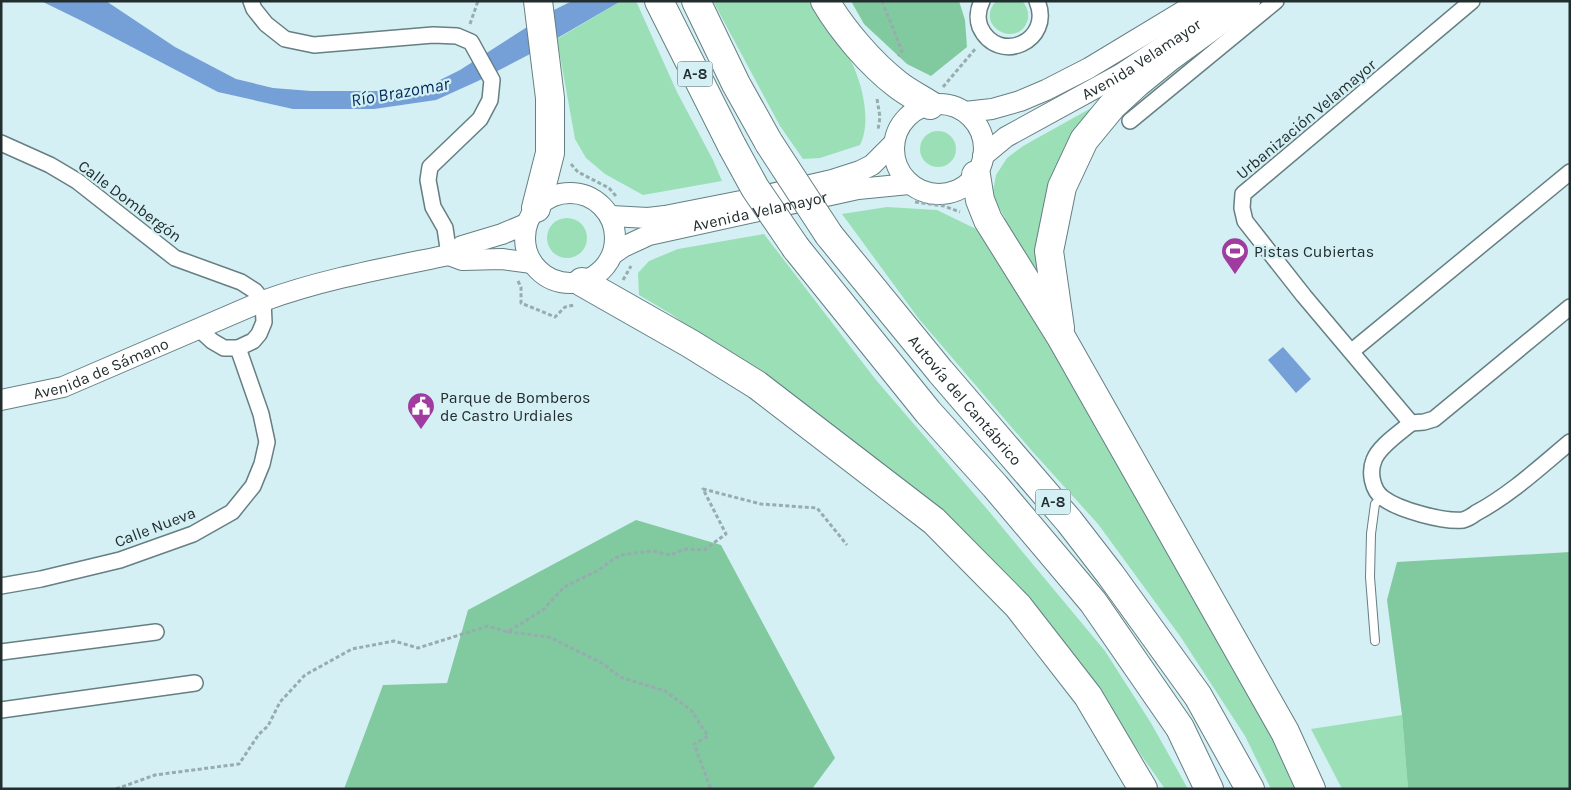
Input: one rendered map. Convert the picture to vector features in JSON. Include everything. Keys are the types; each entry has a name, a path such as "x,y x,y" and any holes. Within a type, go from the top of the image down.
{"highway":[{"path":"531,216 550,153 550,98 538,1"},
{"name":"Autovía del Cantábrico","path":"659,1 755,188 796,248 928,412 1093,602 1180,728 1209,789"},
{"name":"Autovía del Cantábrico","path":"696,1 736,84 770,144 829,235 934,364 1069,521 1110,574 1198,696 1250,789"},
{"path":"825,1 858,45 884,73 898,85 935,97"},
{"path":"1061,337 1049,251 1062,187 1084,140 1112,106 1137,83 1169,56 1246,1"},
{"path":"980,165 980,200 988,220 1061,337 1285,732 1311,789"},
{"path":"582,282 691,344 757,385 934,521 1018,606 1036,628 1088,696 1143,789"}],"street":[{"path":"251,1 254,9 266,24 285,39 314,45 433,35 457,36 468,41 492,80 490,100 480,119 430,167 428,180 432,207 445,228 449,255"},
{"path":"982,1 978,15 979,25 991,42 1000,46 1011,47 1021,45 1036,32 1040,22 1037,1"},
{"name":"Avenida Velamayor","path":"965,112 992,109 1020,101 1046,90 1090,68 1190,7 1204,1"},
{"name":"Avenida Velamayor","path":"980,165 1006,137 1121,74 1202,20 1216,1"},
{"path":"1130,121 1276,1"},
{"name":"Urbanización Velamayor","path":"1411,423 1304,296 1245,221 1242,208 1243,194 1472,1"},
{"path":"935,97 942,104 965,112 980,131 983,143 980,165 968,184 945,194 932,194 909,184 896,165 894,154 886,138 898,129 906,118 935,97"},
{"name":"Avenida Velamayor","path":"611,216 648,218 664,216 832,180 872,165 886,138"},
{"name":"Calle Dombergón","path":"1,143 50,165 77,181 175,258 241,282 255,291 263,301"},
{"path":"1352,351 1570,172"},
{"name":"Avenida Velamayor","path":"613,254 623,247 649,235 858,189 909,184"},
{"path":"569,192 582,194 603,206 611,216 615,228 616,241 613,254 606,266 596,276 582,282 555,281 542,274 532,263 526,251 524,238 531,216 546,200 557,194 569,192"},
{"name":"Avenida de Sámano","path":"1,400 63,387 263,301 293,290 449,255 462,246 502,234 531,216"},
{"name":"Avenida de Sámano","path":"449,255 462,260 502,260 532,263"},
{"path":"199,329 212,341 224,348 238,348 259,334 264,322 263,301"},
{"path":"1570,307 1434,419 1411,423 1386,444 1374,459 1371,480 1382,497 1407,510 1436,518 1464,520 1485,509 1523,481 1570,442"},
{"name":"Calle Nueva","path":"1,586 41,580 120,560 193,534 232,512 252,486 262,464 267,442 261,414 238,348"},
{"path":"1,652 156,632"},
{"path":"1,710 195,683"}],"lane":[{"path":"1375,641 1370,576 1371,534 1375,504 1382,497"}],"path":[{"path":"468,41 478,1"},
{"path":"882,1 902,51 872,85 886,138"},
{"path":"935,97 986,36"},
{"path":"507,632 543,610 564,587 595,572 620,555 653,551 670,555 686,549 704,550 726,534 703,489 761,504 817,508 847,545"},
{"path":"116,789 155,775 239,764 259,734 268,726 280,702 305,675 352,649 394,641 418,648 488,626 507,632 549,637 602,663 620,677 665,691 691,710 708,736 694,744 711,789"}],"green space":[{"path":"621,1 636,1 677,92 722,181 643,195 605,174 586,158 575,139 557,39"},
{"path":"713,1 813,1 846,52 862,90 865,125 860,145 820,158 803,159 780,126"},
{"path":"851,1 959,1 965,20 967,47 931,76 907,64 864,24"},
{"path":"996,1 1022,1 1028,14 1028,19 1023,28 1016,33 1008,34 994,26 990,19 990,11"},
{"path":"1102,102 1042,284 1000,221 1005,218 996,202 993,191 996,175 1007,158 1023,146"},
{"path":"938,131 951,136 956,149 951,162 938,167 925,162 920,149 925,136"},
{"path":"887,207 937,210 976,229 1027,298 1114,447 1300,789 1271,789 1245,736 1180,636 1098,524 1032,451 919,319 842,214"},
{"path":"563,218 571,218 578,221 584,227 587,238 584,249 578,255 571,258 563,258 556,255 550,249 547,242 547,234 550,227 556,221"},
{"path":"764,234 876,380 987,509 1105,651 1151,723 1188,789 1165,789 1071,655 723,351 671,314 639,295 638,273 649,261 678,249"},
{"path":"636,520 721,545 835,758 812,789 344,789 383,685 447,683 468,610"},
{"path":"1570,552 1570,789 1408,789 1402,715 1387,600 1397,562"},
{"path":"1402,715 1408,789 1342,789 1311,729"}],"water":[{"name":"Río Brazomar","path":"41,1 106,1 175,47 236,79 273,88 311,91 383,91 432,84 460,70 552,11 572,1 621,1 530,54 436,100 374,109 293,109 218,92"},
{"path":"1283,347 1311,379 1296,393 1268,360"}],"place":[{"name":"Pistas Cubiertas","path":"1235,275"},
{"name":"Parque de Bomberos de Castro Urdiales","path":"421,430"}]}
